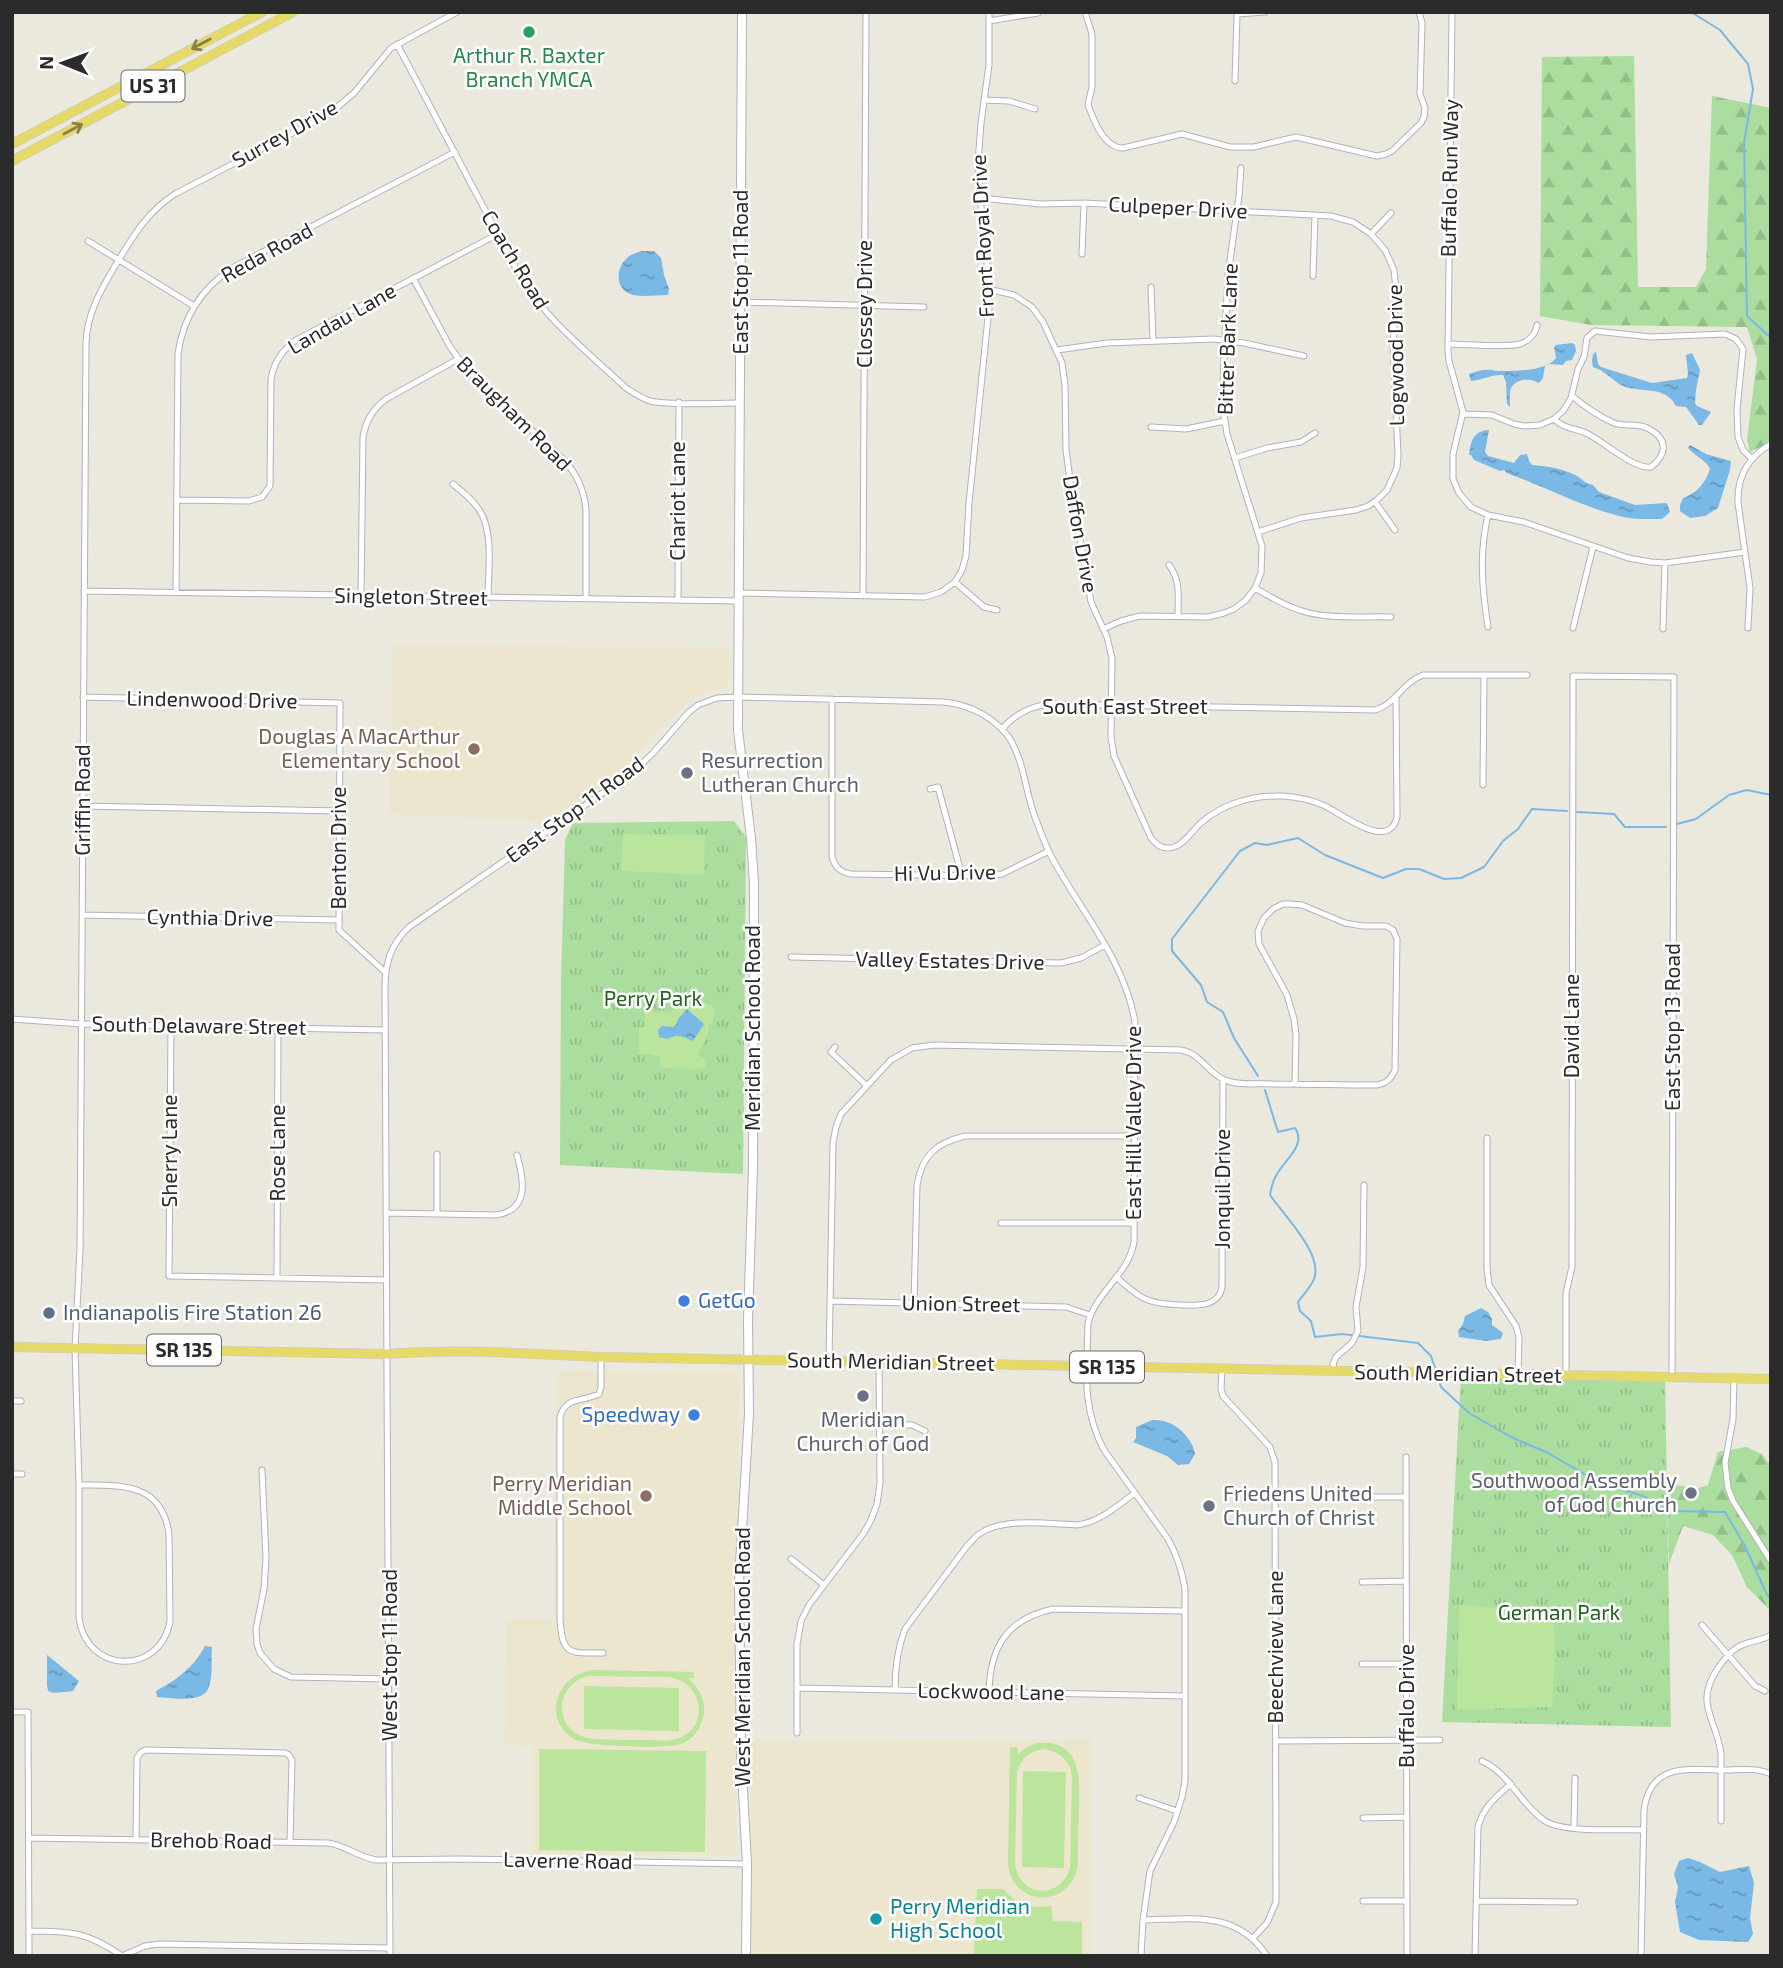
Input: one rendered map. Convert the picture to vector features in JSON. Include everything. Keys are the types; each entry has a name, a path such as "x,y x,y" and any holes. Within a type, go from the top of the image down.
{"main road":[{"name":"US 31","path":"12,144 262,12"},
{"name":"US 31","path":"12,160 293,12"},
{"name":"East Stop 11 Road","path":"738,697 742,12"},
{"name":"Meridian School Road","path":"738,697 740,756 754,870 748,1359"},
{"name":"South Meridian Street","path":"12,1347 455,1352 1771,1379"},
{"name":"West Meridian School Road","path":"746,1956 747,1864 741,1755 739,1581 748,1430 748,1359"}],"street":[{"name":"Surrey Drive","path":"119,260 142,223 163,202 329,114 354,93 397,44 457,12"},
{"name":"Clossey Drive","path":"863,596 866,12"},
{"name":"Front Royal Drive","path":"955,582 966,556 988,322 978,150 989,52 989,12"},
{"path":"989,21 1038,12"},
{"path":"1085,12 1092,34 1092,87 1087,100 1088,108 1110,145 1115,148 1182,134 1230,147 1254,147 1298,137 1382,155 1392,151 1424,117 1425,108 1420,94 1422,23 1419,12"},
{"path":"1236,81 1236,13 1265,12"},
{"name":"Buffalo Run Way","path":"1452,12 1448,344 1449,361 1463,414"},
{"name":"Coach Road","path":"397,44 533,296 559,326 639,397 650,401 740,403"},
{"path":"984,100 1009,101 1035,109"},
{"name":"Reda Road","path":"176,592 178,354 183,331 194,306 211,285 232,268 454,152"},
{"name":"Bitter Bark Lane","path":"1241,168 1228,275 1222,396 1224,421 1262,546 1263,565 1255,588"},
{"name":"Culpeper Drive","path":"980,198 1040,204 1084,203 1315,215 1346,219 1371,234"},
{"path":"1082,254 1084,203"},
{"path":"1371,234 1391,213"},
{"path":"1312,276 1315,215"},
{"name":"Landau Lane","path":"177,500 252,501 262,497 270,486 271,379 280,354 296,340 498,234"},
{"name":"Logwood Drive","path":"1371,234 1390,260 1396,284 1393,345 1397,468 1392,482 1375,502"},
{"path":"88,241 194,306"},
{"name":"Griffin Road","path":"79,1485 123,1485 141,1491 159,1507 169,1529 170,1619 165,1637 154,1651 134,1661 116,1660 97,1651 86,1639 80,1626 75,1348 80,1250 86,338 94,304 119,260"},
{"name":"Braugham Road","path":"413,278 458,359 478,381 564,460 577,477 586,509 586,599"},
{"path":"1151,286 1153,341"},
{"name":"Daffon Drive","path":"988,289 1014,295 1032,307 1043,322 1062,363 1066,450 1071,487 1091,602 1107,637 1112,658 1111,737 1114,756 1151,838 1157,845 1167,848 1176,846 1208,817 1231,804 1255,798 1282,796 1323,806 1371,831 1381,832 1391,828 1397,817 1396,696"},
{"path":"740,302 924,307"},
{"path":"1448,344 1519,344 1531,337 1538,324"},
{"path":"1745,552 1665,564 1628,558 1521,521 1488,515 1471,507 1462,498 1453,479 1452,466 1463,414 1490,415 1524,426 1540,425 1554,419 1563,411 1572,396 1587,338 1594,331 1600,330 1651,337 1723,334 1736,339 1743,353 1737,409 1738,441 1752,458"},
{"path":"1057,350 1096,344 1224,340 1304,356"},
{"path":"361,596 363,437 368,419 386,399 458,359"},
{"path":"1554,419 1564,427 1591,436 1641,467 1651,467 1662,456 1664,446 1661,440 1648,429 1616,424 1592,413 1572,396"},
{"name":"Chariot Lane","path":"678,600 679,402"},
{"path":"1152,427 1186,429 1224,421"},
{"path":"1235,458 1267,448 1301,442 1315,433"},
{"path":"1748,628 1750,588 1738,489 1742,475 1752,458 1771,444"},
{"path":"453,484 475,504 487,527 488,598"},
{"path":"1258,532 1301,518 1361,509 1375,502 1395,530"},
{"path":"1488,515 1482,539 1483,600 1488,627"},
{"path":"1573,628 1593,547"},
{"path":"1662,629 1665,564"},
{"path":"1169,565 1176,576 1178,586 1178,616"},
{"path":"955,582 984,607 997,610"},
{"name":"Singleton Street","path":"84,591 678,600 928,596 942,592 955,582"},
{"path":"1103,629 1140,616 1208,617 1224,613 1243,602 1255,588 1310,613 1391,617"},
{"name":"South East Street","path":"1002,729 1019,712 1040,705 1375,710 1387,706 1413,679 1423,675 1527,676"},
{"path":"1483,675 1483,786"},
{"name":"David Lane","path":"1566,1376 1566,1293 1572,1267 1573,676 1674,677"},
{"name":"East Stop 13 Road","path":"1672,1377 1674,677"},
{"name":"Lindenwood Drive","path":"83,697 340,703"},
{"path":"738,697 944,702 960,704 988,716 1002,729"},
{"name":"East Stop 11 Road","path":"387,1353 385,972 393,946 408,927 633,772 698,705 717,698 738,697"},
{"name":"Hi Vu Drive","path":"832,699 832,857 838,868 850,874 989,876 1002,874 1049,851"},
{"name":"Benton Drive","path":"340,703 339,930 385,972"},
{"name":"East Hill Valley Drive","path":"1002,729 1016,751 1034,814 1049,851 1123,978 1135,1022 1133,1252 1090,1315 1087,1366 1088,1412 1096,1435 1168,1538 1183,1573 1185,1589 1185,1781 1174,1822 1150,1871 1141,1956"},
{"path":"930,789 937,787 962,876"},
{"path":"83,806 339,811"},
{"path":"829,1361 834,1135 841,1114 891,1060 907,1050 934,1045 1188,1051 1223,1080 1236,1083 1377,1086 1389,1080 1395,1070 1397,939 1386,926 1345,923 1302,905 1291,904 1283,904 1273,909 1264,918 1258,931 1258,939 1262,952 1287,995 1294,1016 1295,1084"},
{"name":"Cynthia Drive","path":"82,915 338,920"},
{"name":"Valley Estates Drive","path":"791,957 1063,963 1081,958 1105,945"},
{"name":"South Delaware Street","path":"12,1019 81,1024 386,1030"},
{"name":"Sherry Lane","path":"171,1026 169,1276 277,1278"},
{"name":"Rose Lane","path":"277,1278 278,1028"},
{"path":"835,1047 831,1052 866,1085"},
{"name":"Jonquil Drive","path":"1116,1278 1139,1296 1157,1303 1209,1303 1217,1298 1223,1287 1223,1080"},
{"path":"914,1303 917,1185 921,1169 929,1155 939,1146 965,1136 1135,1136"},
{"path":"1487,1138 1489,1285 1516,1325 1519,1337 1518,1375"},
{"path":"437,1154 437,1214"},
{"path":"386,1213 506,1213 514,1208 522,1196 522,1172 517,1155"},
{"path":"1335,1371 1333,1366 1336,1357 1350,1345 1357,1334 1356,1307 1363,1267 1364,1185"},
{"path":"1001,1223 1134,1223"},
{"path":"277,1278 386,1280"},
{"name":"Union Street","path":"830,1301 1066,1307 1090,1315"},
{"name":"West Stop 11 Road","path":"387,1353 390,1956"},
{"path":"601,1357 601,1387 598,1394 567,1403 562,1407 559,1417 560,1619 561,1637 569,1651 603,1654"},
{"path":"797,1733 797,1644 801,1621 809,1605 863,1534 872,1520 877,1504 880,1483 879,1362"},
{"name":"Beechview Lane","path":"1222,1369 1223,1396 1270,1447 1275,1463 1276,1902 1267,1923 1253,1938"},
{"path":"1734,1379 1733,1419 1725,1474 1733,1500 1771,1561"},
{"path":"12,1401 20,1401"},
{"path":"880,1424 912,1425 925,1430"},
{"name":"Buffalo Drive","path":"1406,1457 1408,1956"},
{"path":"262,1469 265,1572 256,1637 264,1660 274,1670 291,1677 390,1679"},
{"path":"12,1474 22,1474"},
{"path":"895,1690 895,1668 905,1629 979,1534 1007,1524 1088,1523 1135,1493"},
{"path":"1362,1497 1406,1497"},
{"path":"790,1559 824,1585"},
{"path":"1362,1581 1406,1581"},
{"path":"989,1692 989,1673 995,1652 1012,1628 1032,1614 1053,1609 1185,1611"},
{"path":"1702,1625 1755,1686 1765,1691"},
{"path":"1721,1821 1719,1742 1708,1714 1706,1695 1712,1677 1727,1656 1741,1645 1771,1635"},
{"path":"1362,1664 1407,1664"},
{"name":"Lockwood Lane","path":"797,1688 1185,1696"},
{"path":"12,1712 28,1712 29,1956"},
{"path":"1276,1741 1440,1740"},
{"path":"136,1840 137,1758 146,1750 289,1755 292,1760 290,1842"},
{"path":"1482,1761 1495,1767 1543,1819 1554,1826 1644,1830"},
{"path":"1642,1956 1645,1800 1653,1785 1662,1776 1683,1769 1759,1770 1771,1774"},
{"path":"1574,1828 1575,1778"},
{"path":"1475,1956 1478,1827 1481,1816 1490,1803 1511,1784"},
{"path":"1139,1798 1177,1811"},
{"path":"1363,1818 1407,1817"},
{"name":"Brehob Road","path":"29,1838 335,1844 369,1859 390,1860"},
{"name":"Laverne Road","path":"390,1860 747,1864"},
{"path":"1363,1901 1407,1901"},
{"path":"1476,1901 1575,1902"},
{"path":"1143,1920 1210,1919 1225,1922 1240,1928 1253,1938 1268,1956"},
{"path":"29,1931 58,1931 85,1936 103,1942 122,1956 145,1946 159,1944 390,1948"}],"shaded area":[{"path":"393,645 729,648 728,688 712,690 690,699 608,783 543,826 533,821 390,814"},
{"name":"Perry Meridian Middle School","path":"556,1371 739,1372 735,1855 532,1854 533,1746 505,1745 506,1619 554,1619"},
{"name":"Perry Meridian High School","path":"1092,1739 1090,1956 747,1956 752,1741"}],"green space":[{"path":"1634,56 1638,287 1696,287 1706,269 1712,96 1771,108 1771,442 1750,452 1747,440 1757,359 1747,327 1591,325 1540,316 1542,57"},
{"name":"Perry Park","path":"734,821 746,837 743,1174 560,1165 565,840 573,823"},
{"path":"623,834 705,835 704,875 621,871"},
{"path":"689,993 712,1005 715,1012 698,1055 705,1059 706,1069 660,1068 660,1056 639,1054 639,1028 644,1027 645,1011 669,1013"},
{"name":"German Park","path":"1461,1374 1665,1377 1671,1727 1442,1722"},
{"path":"1746,1447 1762,1454 1771,1466 1771,1611 1747,1587 1732,1555 1713,1535 1683,1526 1669,1564 1667,1484 1699,1488 1708,1485 1718,1452"},
{"path":"1459,1605 1553,1612 1555,1656 1552,1707 1457,1710"},
{"path":"594,1670 694,1672 694,1678 688,1678 697,1687 702,1698 704,1715 701,1725 688,1740 673,1746 610,1745 574,1739 558,1720 556,1709 563,1688 581,1673","holes":["588,1676 668,1677 680,1680 689,1687 699,1706 695,1726 676,1739 593,1739 580,1736 565,1720 563,1699 576,1681"]},
{"path":"584,1686 679,1688 679,1731 584,1729"},
{"path":"1038,1743 1064,1748 1076,1764 1078,1775 1078,1863 1074,1878 1066,1889 1043,1898 1020,1889 1012,1878 1008,1863 1010,1747 1017,1747 1018,1754","holes":["1050,1750 1064,1758 1072,1777 1070,1868 1058,1886 1040,1891 1024,1883 1015,1863 1017,1772 1030,1753"]},
{"path":"539,1749 706,1751 705,1852 539,1850"},
{"path":"1023,1771 1066,1772 1064,1868 1022,1867"},
{"path":"977,1889 1004,1889 1019,1903 1037,1907 1051,1906 1053,1921 1082,1922 1082,1956 969,1956 974,1955"}],"water":[{"path":"654,251 661,258 668,295 633,295 627,293 620,284 619,273 623,263 630,255"},
{"path":"1572,343 1576,351 1572,360 1563,365 1545,366 1556,358 1554,347"},
{"path":"1596,352 1601,367 1652,383 1687,378 1686,355 1692,353 1700,370 1695,403 1711,412 1702,425 1699,425 1686,407 1676,406 1665,395 1621,385 1593,367 1593,354"},
{"path":"1545,366 1543,378 1539,383 1524,380 1511,388 1510,407 1507,404 1503,375 1471,381 1469,374 1490,370 1519,371"},
{"path":"1489,430 1485,452 1488,456 1514,463 1520,455 1527,454 1532,465 1576,475 1599,492 1635,505 1667,503 1670,512 1662,519 1619,516 1576,502 1504,470 1500,471 1474,460 1469,455 1472,441 1479,432"},
{"path":"1690,445 1706,454 1731,461 1718,508 1705,516 1690,518 1680,511 1680,505 1683,498 1700,487 1710,468 1688,448"},
{"path":"687,1009 704,1024 693,1041 680,1036 668,1039 659,1037 658,1030 662,1026 676,1025"},
{"path":"1481,1308 1488,1312 1492,1325 1503,1333 1501,1339 1486,1341 1459,1337 1458,1331 1465,1316"},
{"path":"1152,1420 1170,1423 1184,1434 1195,1454 1189,1464 1178,1465 1167,1456 1133,1442 1136,1438 1136,1427"},
{"path":"205,1646 212,1647 211,1678 206,1692 201,1696 186,1699 157,1697 156,1691 184,1672"},
{"path":"47,1655 79,1681 73,1691 48,1691"},
{"path":"1688,1858 1720,1872 1749,1866 1754,1883 1750,1918 1753,1934 1748,1942 1699,1940 1680,1932 1675,1902 1678,1887 1674,1874 1679,1861"}],"waterway":[{"path":"1691,12 1720,30 1748,64 1753,89 1744,143 1747,316 1771,338"},
{"path":"1677,824 1696,819 1729,795 1747,790 1771,795"},
{"path":"1258,1076 1234,1038 1223,1012 1207,1002 1201,985 1172,951 1172,939 1240,851 1255,843 1267,845 1298,838 1325,855 1383,878 1406,869 1419,869 1444,879 1461,878 1484,867 1532,809 1567,811"},
{"path":"1577,812 1614,814 1625,827 1666,827"},
{"path":"1265,1090 1278,1132 1295,1128 1298,1135 1296,1148 1278,1172 1270,1195 1301,1235 1313,1258 1316,1269 1314,1279 1298,1302 1300,1311 1311,1321 1315,1337 1342,1334 1418,1343 1431,1356 1435,1368"},
{"path":"1438,1377 1441,1387 1469,1413 1598,1482 1643,1496 1675,1511 1725,1512 1745,1546 1767,1595 1771,1598"}],"place":[{"name":"Arthur R. Baxter Branch YMCA","path":"529,32"},
{"name":"Douglas A MacArthur Elementary School","path":"474,749"},
{"name":"Resurrection Lutheran Church","path":"687,773"},
{"name":"GetGo","path":"684,1301"},
{"name":"Indianapolis Fire Station 26","path":"49,1313"},
{"name":"Meridian Church of God","path":"863,1396"},
{"name":"Speedway","path":"694,1415"},
{"name":"Southwood Assembly of God Church","path":"1691,1493"},
{"name":"Perry Meridian Middle School","path":"646,1496"},
{"name":"Friedens United Church of Christ","path":"1209,1506"},
{"name":"Perry Meridian High School","path":"876,1919"}]}
